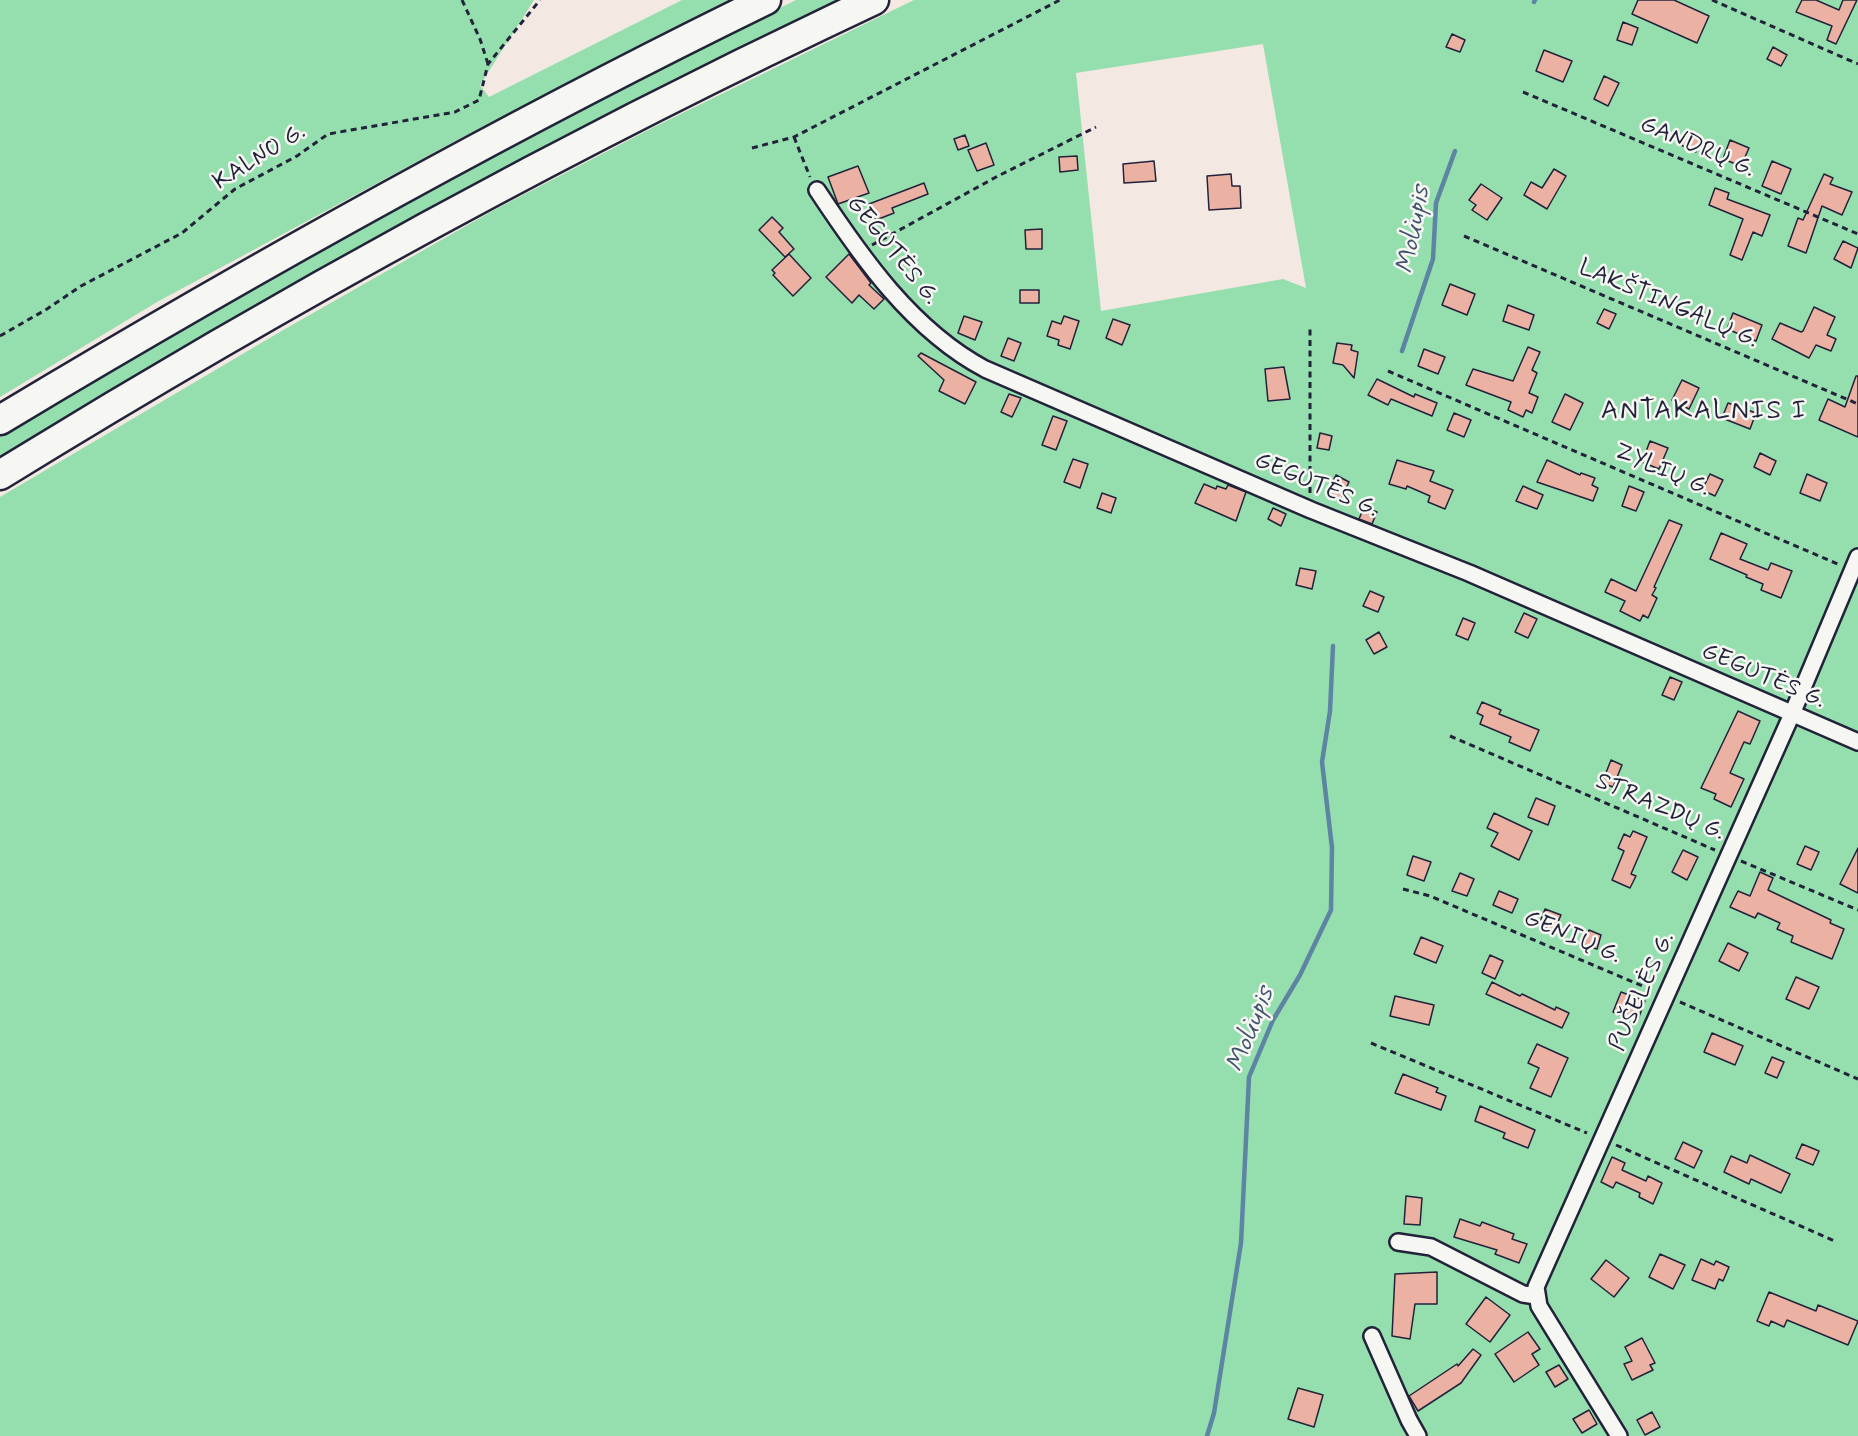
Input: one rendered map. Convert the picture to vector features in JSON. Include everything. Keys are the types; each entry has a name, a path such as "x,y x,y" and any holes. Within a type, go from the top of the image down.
{"highway":[{"path":"0,420 307,241 633,66 766,0"},
{"path":"0,475 230,338 407,239 571,151 874,0"}],"street":[{"name":"GEGUTĖS G.","path":"817,190 860,251 922,325 956,353 985,369 1311,510 1469,573 1858,742"},
{"name":"PUŠELĖS G.","path":"1536,1296 1536,1287 1544,1264 1667,996 1792,714 1855,564"},
{"path":"1398,1242 1431,1247 1523,1294 1536,1296 1546,1319 1619,1436"},
{"path":"1372,1336 1408,1420 1419,1436"}],"path":[{"path":"462,0 480,39 488,64"},
{"name":"KALNO G.","path":"0,336 81,286 182,232 235,189 297,156 328,134 456,112 479,100 488,64 540,0"},
{"path":"752,148 794,137 1060,0"},
{"path":"1712,0 1858,64"},
{"name":"GANDRŲ G.","path":"1523,92 1858,234"},
{"path":"860,251 998,176 1096,127"},
{"path":"794,137 803,165 817,190"},
{"name":"LAKŠTINGALŲ G.","path":"1464,236 1858,404"},
{"path":"1311,326 1309,465 1311,510"},
{"name":"ZYLIŲ G.","path":"1388,371 1855,564"},
{"name":"STRAZDŲ G.","path":"1450,736 1858,910"},
{"name":"GENIŲ G.","path":"1403,889 1430,896 1858,1079"}],"green space":[{"path":"0,0 534,0 480,85 489,97 682,0 732,0 461,138 157,302 0,397"},
{"path":"796,0 851,0 0,464 0,435 97,376 393,208 594,102"},
{"path":"914,0 1858,0 1858,1436 0,1436 0,497 285,329 494,210 654,127","holes":["1263,44 1306,288 1283,279 1101,311 1076,73"]}],"building":[{"path":"1638,0 1674,0 1709,16 1697,43 1632,14"},
{"path":"1802,0 1816,0 1839,10 1843,0 1857,0 1836,44 1827,40 1832,26 1796,12"},
{"path":"1623,22 1638,28 1632,45 1617,40"},
{"path":"1452,34 1465,40 1460,52 1446,47"},
{"path":"1773,47 1787,55 1781,66 1767,59"},
{"path":"1544,50 1572,61 1563,82 1536,71"},
{"path":"1604,76 1619,83 1608,106 1594,99"},
{"path":"1688,131 1703,138 1696,152 1681,145"},
{"path":"965,135 969,146 958,150 954,139"},
{"path":"1730,140 1749,148 1741,166 1723,159"},
{"path":"986,143 994,165 977,171 968,150"},
{"path":"1077,156 1078,170 1060,172 1059,157"},
{"path":"1154,161 1156,181 1124,183 1123,164"},
{"path":"1772,161 1791,169 1781,194 1762,186"},
{"path":"858,166 869,193 838,204 828,177"},
{"path":"1554,169 1566,176 1547,209 1524,195 1531,182 1542,188"},
{"path":"1231,174 1232,186 1240,186 1241,208 1209,210 1207,176"},
{"path":"1824,174 1833,178 1830,184 1852,192 1842,215 1822,206 1806,253 1788,246 1798,218 1803,220"},
{"path":"924,183 928,194 892,208 894,213 876,220 869,204"},
{"path":"1481,184 1502,198 1487,220 1472,210 1476,205 1469,200"},
{"path":"1715,188 1729,193 1727,199 1770,215 1762,236 1753,232 1742,260 1730,255 1743,219 1709,205"},
{"path":"772,217 783,228 779,232 794,249 785,257 759,230"},
{"path":"1042,229 1042,249 1026,249 1025,230"},
{"path":"1843,241 1858,248 1851,268 1834,259"},
{"path":"789,254 811,278 793,296 773,275 775,273 772,270"},
{"path":"849,254 871,283 869,285 884,299 874,309 859,295 852,303 826,277"},
{"path":"1450,284 1475,294 1467,315 1442,305"},
{"path":"1020,290 1039,290 1039,303 1020,303"},
{"path":"1508,305 1534,315 1529,330 1503,321"},
{"path":"1814,307 1835,317 1827,335 1836,339 1831,351 1816,345 1809,358 1772,339 1780,323 1803,331"},
{"path":"1604,309 1616,314 1609,329 1597,323"},
{"path":"1733,313 1762,325 1756,341 1727,329"},
{"path":"964,316 982,322 975,340 958,333"},
{"path":"1064,316 1079,321 1070,349 1058,345 1059,340 1047,336 1052,321 1061,324"},
{"path":"1113,319 1130,325 1122,345 1106,338"},
{"path":"1008,338 1021,343 1014,361 1001,356"},
{"path":"1337,343 1352,345 1351,350 1358,352 1354,378 1343,365 1333,363"},
{"path":"1528,347 1540,352 1532,370 1537,373 1529,393 1538,397 1532,413 1526,410 1523,417 1508,410 1511,402 1466,385 1473,369 1513,381"},
{"path":"1424,349 1445,357 1438,374 1418,366"},
{"path":"921,353 976,382 965,404 939,391 944,380 918,356"},
{"path":"1284,367 1290,399 1268,401 1265,369"},
{"path":"1856,376 1858,376 1858,437 1819,420 1828,399 1845,407"},
{"path":"1377,379 1414,397 1415,394 1437,403 1432,416 1391,399 1388,405 1368,395"},
{"path":"1682,380 1699,388 1689,409 1672,400"},
{"path":"1009,394 1021,398 1012,417 1001,412"},
{"path":"1565,394 1583,403 1570,430 1552,422"},
{"path":"1728,403 1756,413 1750,429 1722,418"},
{"path":"1454,413 1471,420 1464,437 1447,430"},
{"path":"1053,416 1067,421 1056,450 1042,445"},
{"path":"1320,433 1332,436 1329,450 1317,448"},
{"path":"1650,441 1668,448 1659,469 1642,462"},
{"path":"1760,453 1776,461 1770,475 1754,467"},
{"path":"1073,459 1088,464 1080,488 1064,482"},
{"path":"1397,460 1434,471 1430,481 1453,490 1445,509 1428,502 1430,496 1407,486 1406,489 1389,484"},
{"path":"1547,460 1580,475 1581,473 1595,478 1592,485 1598,488 1593,501 1537,482"},
{"path":"1710,474 1723,480 1715,496 1702,490"},
{"path":"1807,474 1827,483 1820,501 1800,493"},
{"path":"1336,475 1349,482 1340,501 1326,494"},
{"path":"1204,484 1216,489 1217,486 1226,489 1228,485 1246,492 1236,521 1195,503"},
{"path":"1523,486 1543,495 1537,509 1516,501"},
{"path":"1629,486 1644,492 1636,511 1622,506"},
{"path":"1102,493 1116,498 1111,513 1097,508"},
{"path":"1364,507 1377,512 1372,524 1359,519"},
{"path":"1273,508 1286,514 1281,526 1268,519"},
{"path":"1669,520 1682,525 1654,587 1656,588 1652,595 1657,598 1648,618 1643,615 1640,621 1620,611 1625,601 1605,592 1611,579 1636,591"},
{"path":"1721,533 1747,544 1740,559 1768,570 1771,563 1792,571 1781,598 1761,590 1763,584 1746,577 1747,575 1710,559"},
{"path":"1300,568 1316,571 1312,589 1296,585"},
{"path":"1370,591 1384,597 1378,612 1363,606"},
{"path":"1524,613 1537,619 1528,638 1515,632"},
{"path":"1463,618 1475,623 1468,640 1456,635"},
{"path":"1379,632 1387,647 1374,654 1366,640"},
{"path":"1670,677 1682,682 1674,700 1662,695"},
{"path":"1482,702 1501,710 1499,714 1539,730 1530,751 1509,742 1511,737 1480,724 1483,716 1477,713"},
{"path":"1738,711 1760,721 1750,744 1744,742 1730,773 1744,779 1731,807 1714,799 1716,794 1701,788"},
{"path":"1611,760 1622,765 1613,787 1602,783"},
{"path":"1536,798 1555,806 1548,825 1528,817"},
{"path":"1494,813 1532,831 1519,860 1491,846 1498,833 1487,828"},
{"path":"1633,831 1647,837 1631,874 1636,876 1630,888 1612,880 1624,851 1618,848 1624,834 1630,837"},
{"path":"1805,846 1819,852 1811,870 1797,864"},
{"path":"1858,848 1858,893 1840,884"},
{"path":"1683,850 1698,857 1687,880 1672,872"},
{"path":"1413,856 1431,862 1424,881 1407,875"},
{"path":"1760,872 1773,878 1768,890 1831,920 1830,923 1844,929 1832,959 1791,942 1793,936 1777,929 1780,923 1758,913 1755,918 1730,907 1738,891 1750,896"},
{"path":"1460,873 1474,879 1467,896 1452,891"},
{"path":"1499,891 1518,899 1512,913 1493,905"},
{"path":"1545,909 1561,915 1554,931 1539,925"},
{"path":"1589,930 1601,935 1597,949 1584,945"},
{"path":"1421,937 1443,946 1436,963 1414,954"},
{"path":"1728,943 1748,953 1739,971 1719,961"},
{"path":"1490,955 1503,961 1495,979 1482,973"},
{"path":"1796,977 1819,987 1809,1009 1786,999"},
{"path":"1492,982 1520,996 1522,994 1555,1010 1556,1007 1569,1013 1562,1028 1486,994"},
{"path":"1621,992 1645,1001 1637,1022 1613,1012"},
{"path":"1395,996 1434,1005 1429,1025 1390,1016"},
{"path":"1712,1033 1743,1046 1735,1065 1704,1052"},
{"path":"1537,1044 1568,1058 1551,1097 1530,1088 1539,1068 1528,1063"},
{"path":"1772,1057 1784,1062 1777,1078 1765,1073"},
{"path":"1403,1074 1438,1088 1436,1092 1446,1096 1441,1110 1395,1093"},
{"path":"1480,1106 1535,1130 1528,1148 1503,1138 1505,1133 1475,1121"},
{"path":"1683,1142 1702,1151 1694,1168 1675,1159"},
{"path":"1802,1144 1819,1151 1813,1165 1796,1158"},
{"path":"1750,1155 1790,1174 1781,1193 1751,1179 1749,1184 1724,1172 1731,1156 1747,1163"},
{"path":"1612,1157 1625,1163 1622,1170 1646,1181 1648,1176 1662,1183 1653,1204 1639,1197 1640,1193 1616,1182 1613,1188 1601,1182"},
{"path":"1406,1196 1422,1198 1420,1225 1404,1224"},
{"path":"1460,1219 1480,1226 1482,1222 1514,1234 1512,1239 1527,1244 1519,1263 1495,1254 1497,1250 1454,1237"},
{"path":"1660,1254 1685,1265 1673,1289 1649,1277"},
{"path":"1701,1259 1714,1265 1716,1261 1729,1267 1723,1281 1719,1279 1715,1289 1692,1280"},
{"path":"1606,1260 1629,1278 1614,1297 1591,1279"},
{"path":"1437,1272 1437,1304 1415,1304 1410,1339 1392,1336 1395,1274"},
{"path":"1769,1292 1816,1311 1818,1305 1858,1321 1848,1345 1787,1320 1784,1327 1771,1321 1769,1326 1757,1321"},
{"path":"1486,1297 1510,1315 1490,1342 1466,1324"},
{"path":"1528,1332 1540,1349 1532,1354 1539,1365 1514,1382 1495,1354"},
{"path":"1642,1338 1655,1363 1650,1365 1653,1370 1632,1380 1624,1364 1632,1361 1625,1347"},
{"path":"1473,1349 1481,1355 1461,1383 1418,1411 1409,1396 1457,1364 1458,1366"},
{"path":"1559,1365 1568,1379 1555,1387 1546,1372"},
{"path":"1298,1388 1323,1395 1314,1427 1288,1419"},
{"path":"1589,1410 1597,1424 1582,1433 1573,1419"},
{"path":"1652,1412 1660,1427 1645,1435 1637,1420"}],"waterway":[{"name":"Moliupis","path":"1402,351 1433,259 1436,203 1455,151"},
{"name":"Moliupis","path":"1207,1436 1214,1413 1241,1243 1249,1077 1273,1020 1300,975 1331,910 1332,848 1322,762 1330,711 1333,646"}],"district":[{"name":"ANTAKALNIS I","path":"1704,412"}]}
